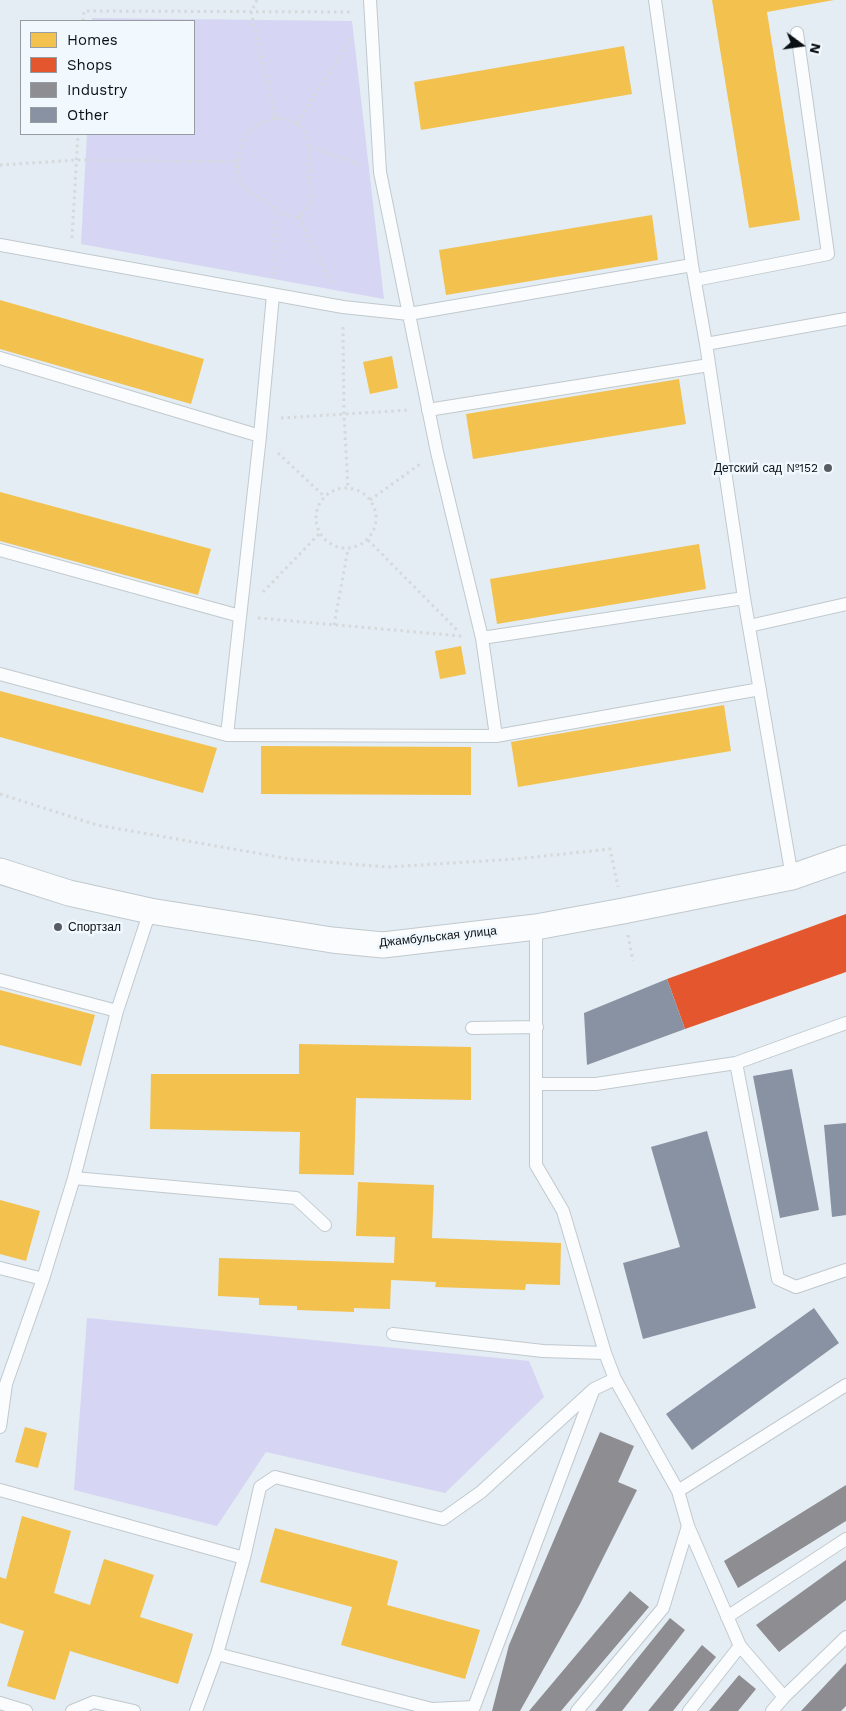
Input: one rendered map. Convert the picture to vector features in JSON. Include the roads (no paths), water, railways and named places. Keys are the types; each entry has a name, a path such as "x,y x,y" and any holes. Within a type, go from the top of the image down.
{"street":[{"name":"Джамбульская улица","path":"0,871 69,893 150,911 323,939 383,945 536,926 623,911 792,877 846,858"}],"lane":[{"path":"655,0 694,280 706,344 748,626 792,877"},
{"path":"369,6 380,172 437,452 482,638 496,736"},
{"path":"694,280 828,254 797,33"},
{"path":"0,245 343,307 409,314 692,265"},
{"path":"227,734 260,436 273,294"},
{"path":"706,344 846,319"},
{"path":"0,358 260,436"},
{"path":"428,410 709,365"},
{"path":"0,550 240,616"},
{"path":"482,638 744,598"},
{"path":"748,626 846,604"},
{"path":"0,674 227,734 496,736 760,689"},
{"path":"0,1427 3,1384 43,1279 74,1178 117,1012 150,911"},
{"path":"536,926 536,1165 563,1211 605,1353 615,1379 678,1491 688,1526 740,1646 784,1697"},
{"path":"0,980 117,1012"},
{"path":"537,1084 596,1084 736,1063 846,1023"},
{"path":"472,1028 537,1027"},
{"path":"736,1063 778,1279 796,1287 846,1270"},
{"path":"74,1178 296,1198 325,1225"},
{"path":"0,1268 43,1279"},
{"path":"393,1334 543,1351 605,1353"},
{"path":"196,1711 217,1654 244,1558 260,1488 275,1477 443,1519 481,1492 594,1389 615,1379"},
{"path":"678,1491 846,1385"},
{"path":"217,1654 432,1710 474,1707 594,1389"},
{"path":"0,1490 244,1558"},
{"path":"577,1711 662,1608 688,1526"},
{"path":"727,1617 846,1539"},
{"path":"772,1711 846,1637"},
{"path":"689,1711 740,1646"},
{"path":"72,1711 94,1702 134,1711"},
{"path":"0,1703 26,1711"}],"place":[{"name":"Детский сад №152","path":"828,468"},
{"name":"Спортзал","path":"58,927"}]}
